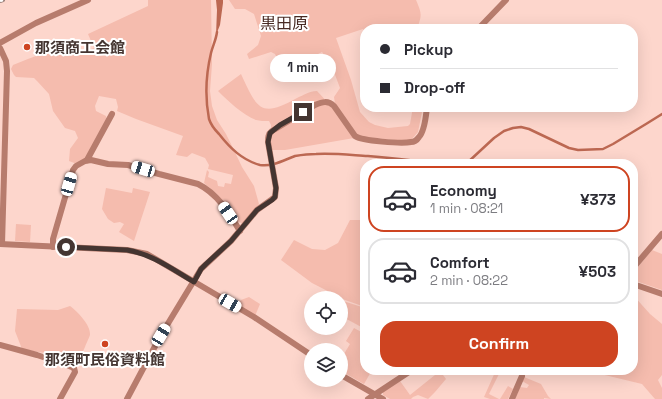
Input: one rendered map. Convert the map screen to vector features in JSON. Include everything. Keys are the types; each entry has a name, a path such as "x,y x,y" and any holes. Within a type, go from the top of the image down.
{"street":[{"path":"0,43 36,23 88,0"},
{"path":"483,24 506,0"},
{"path":"0,48 6,61 7,71 1,244 127,250 147,254 254,317 304,350"},
{"path":"127,399 161,335 201,269 231,241 257,210 275,197 276,188 268,142 268,136 272,131 280,125 325,101 331,103 358,138 400,143 413,142 421,136 426,112"},
{"path":"53,247 73,170 76,166 87,160 112,114"},
{"path":"87,160 108,164 128,165 198,184 204,187 220,201 240,231"},
{"path":"638,262 662,234"},
{"path":"638,286 662,294"},
{"path":"0,345 67,364 74,368 75,372 60,399"},
{"path":"368,399 405,375"},
{"path":"512,399 522,376"},
{"path":"348,379 383,399"}],"shaded area":[{"path":"148,0 211,0 212,64 210,91 212,106 217,120 254,186 259,204 249,218 242,223 236,220 218,195 204,183 207,170 209,172 208,177 217,181 218,186 224,187 225,183 231,184 233,175 208,169 209,165 205,158 192,153 187,157 176,155 183,136 117,111 118,107 116,99 99,96 95,106 96,111 106,116 107,120 86,158 77,164 69,161 70,149 78,138 75,131 65,128 53,111 49,94 34,78 16,77 11,69 13,65 70,43 76,55 94,48 88,34 148,6"},
{"path":"216,0 223,0 223,3 220,25 216,35 217,10"},
{"path":"229,0 416,0 421,14 419,24 360,24 360,30 336,38 351,80 360,112 369,122 388,128 408,126 410,124 412,112 422,112 418,132 412,139 406,141 362,137 357,135 335,104 334,97 340,88 331,64 322,52 284,72 275,54 271,52 249,59 247,54 258,45 261,36 254,14 245,9 235,9"},
{"path":"241,74 256,102 261,107 267,109 275,108 307,93 317,91 331,106 354,138 285,150 271,150 271,125 269,121 256,120 246,115 218,91"},
{"path":"106,188 132,193 133,188 150,192 134,241 119,232 124,224 120,222 114,223 108,219 102,209"},
{"path":"350,220 360,220 360,305 348,301 348,291 328,291 312,283 281,260 294,240 312,249 325,250 338,243"},
{"path":"16,224 31,225 30,242 15,241"},
{"path":"652,250 662,254 662,290 638,282 638,267"},
{"path":"249,297 260,304 255,316 237,304 241,300"},
{"path":"638,301 650,314 662,324 662,375 658,380 662,388 662,399 655,399 642,384 605,375 638,375"},
{"path":"348,303 360,306 360,326 348,320"},
{"path":"70,306 83,319 90,331 85,347 78,357 72,361 56,355 22,349 15,331 17,309 58,310"},
{"path":"354,328 360,331 360,375 369,375 364,384 348,375 348,347 350,344 346,341"},
{"path":"435,375 443,375 446,379 428,399 418,395 411,399 390,399 383,395 383,392 400,381 410,395"},
{"path":"494,375 498,375 489,394 499,399 484,397"},
{"path":"524,377 541,384 551,399 515,399 520,387 527,388 529,385 522,381"},
{"path":"508,386 513,389 508,399 500,399"}],"waterway":[{"path":"217,32 211,53 207,78 207,103 209,119 213,127 242,157 260,165 269,165 295,156 311,154 398,159"},
{"path":"471,159 494,138 504,131 513,128 521,127 529,129 569,148 578,150 603,149 662,114"}],"place":[{"name":"那須商工会館","path":"27,47"},
{"name":"那須町民俗資料館","path":"105,344"}],"district":[{"name":"黒田原","path":"284,23"}],"route":[{"path":"66,247 137,251 147,254 194,282 201,269 231,241 257,210 275,197 276,188 268,136 280,125 303,112"}]}
